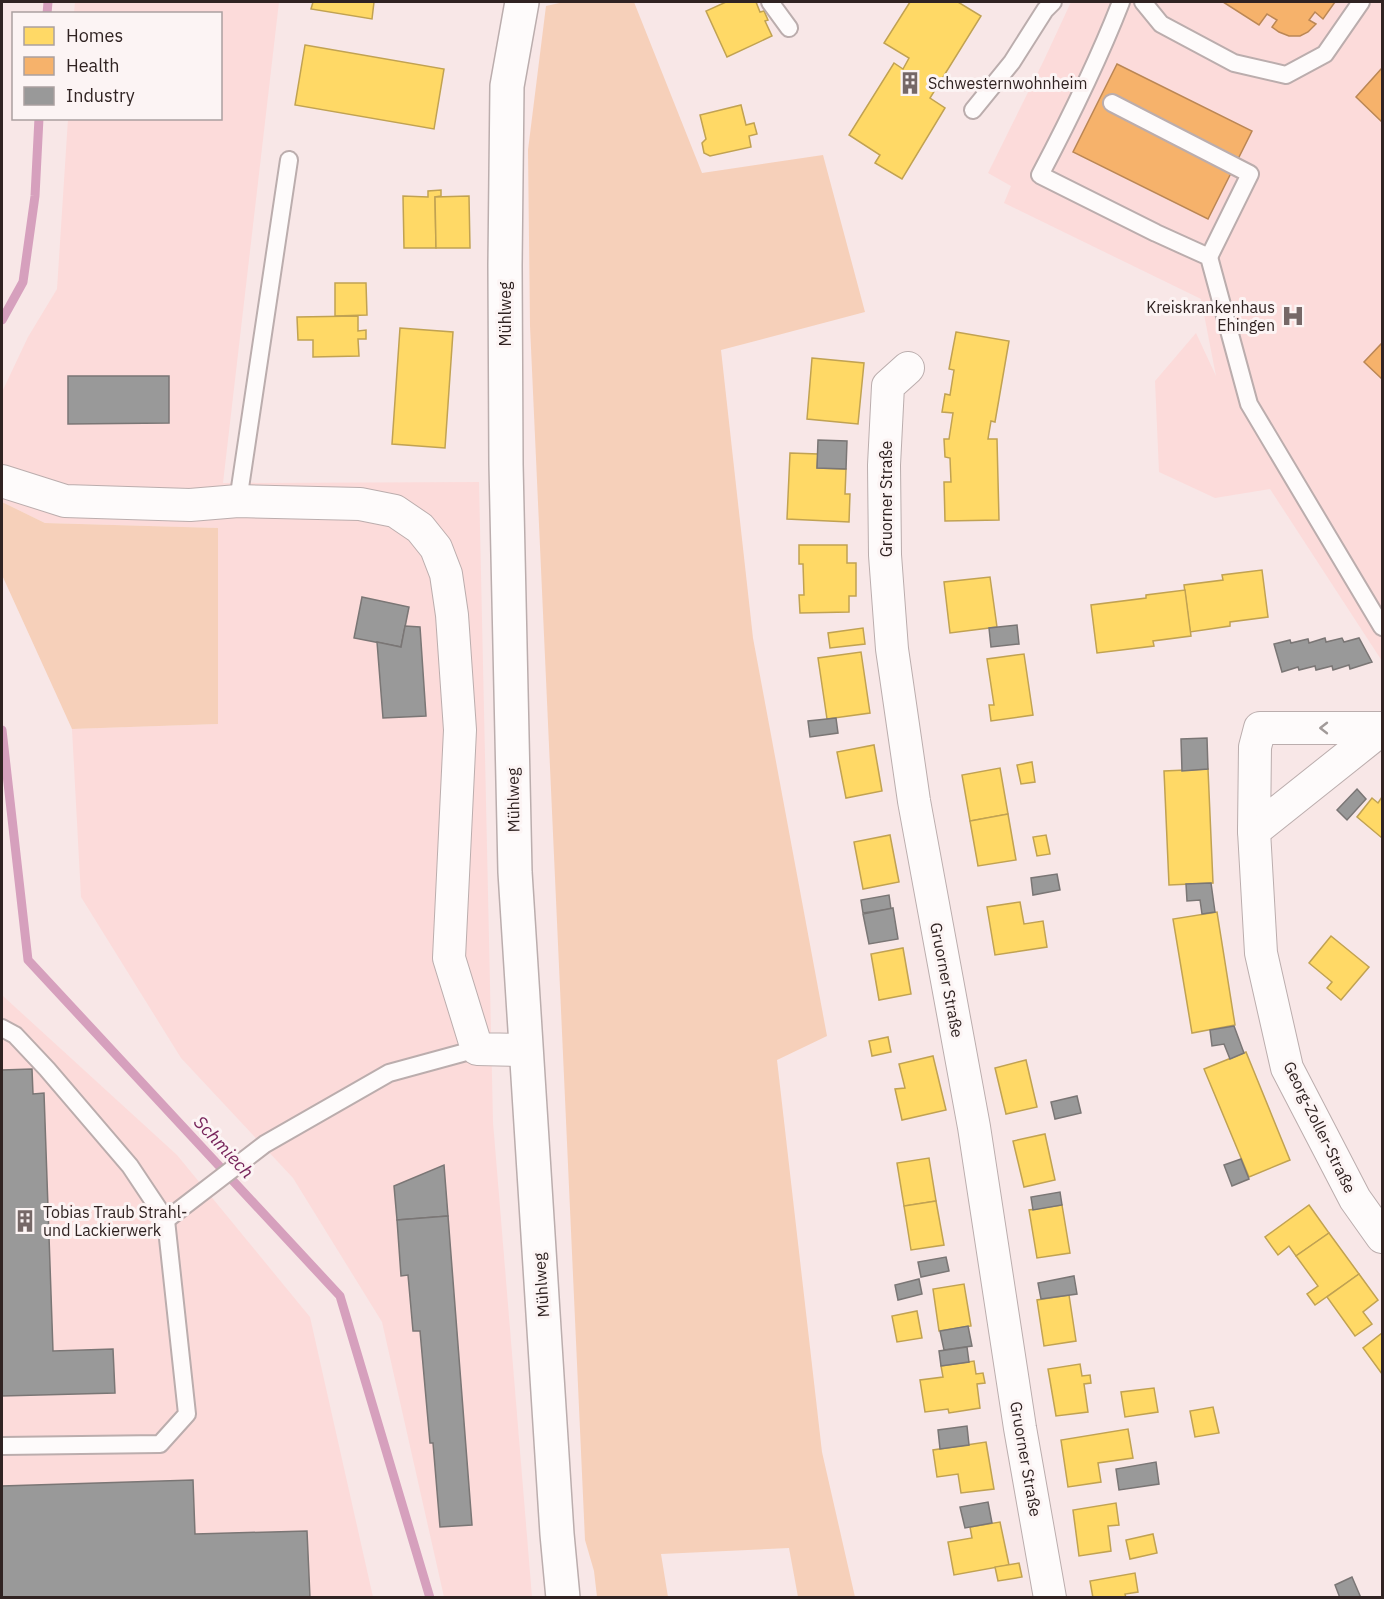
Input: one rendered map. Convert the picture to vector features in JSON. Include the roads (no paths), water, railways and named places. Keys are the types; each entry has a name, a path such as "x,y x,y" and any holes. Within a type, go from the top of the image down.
{"main road":[{"name":"Mühlweg","path":"522,2 507,86 505,265 506,464 515,872 556,1534 563,1598"}],"street":[{"name":"Gruorner Straße","path":"908,368 888,386 884,465 885,555 892,649 914,801 972,1116 1020,1428 1050,1598"},
{"path":"2,481 65,501 190,505 238,501 360,504 395,512 420,528 436,548 446,574 452,615 460,730 449,958 477,1049 526,1050"},
{"name":"Georg-Zoller-Straße","path":"1383,729 1260,728 1255,747 1254,831 1261,953 1287,1068 1355,1199 1383,1237"},
{"name":"Georg-Zoller-Straße","path":"1254,831 1383,729"}],"lane":[{"path":"770,2 789,28"},
{"path":"973,110 1012,62 1045,10 1053,2"},
{"path":"1121,2 1077,102 1040,175 1209,257"},
{"path":"1143,2 1161,24 1234,63 1286,75 1325,54 1361,2"},
{"path":"1112,103 1250,174 1209,257 1249,404 1383,627"},
{"path":"238,501 289,160"},
{"path":"2,1028 15,1035 130,1166 166,1220 187,1414 160,1444 2,1446"},
{"path":"166,1220 265,1144 389,1073 477,1049"}],"waterway":[{"name":"Schmiech","path":"47,12 48,2"},
{"name":"Schmiech","path":"2,320 23,282 35,196 39,120"},
{"name":"Schmiech","path":"2,730 28,960 340,1296 430,1598"}],"place":[{"name":"Schwesternwohnheim","path":"910,83"},
{"name":"Kreiskrankenhaus Ehingen","path":"1293,316"},
{"name":"Tobias Traub Strahl- und Lackierwerk","path":"25,1221"}]}
